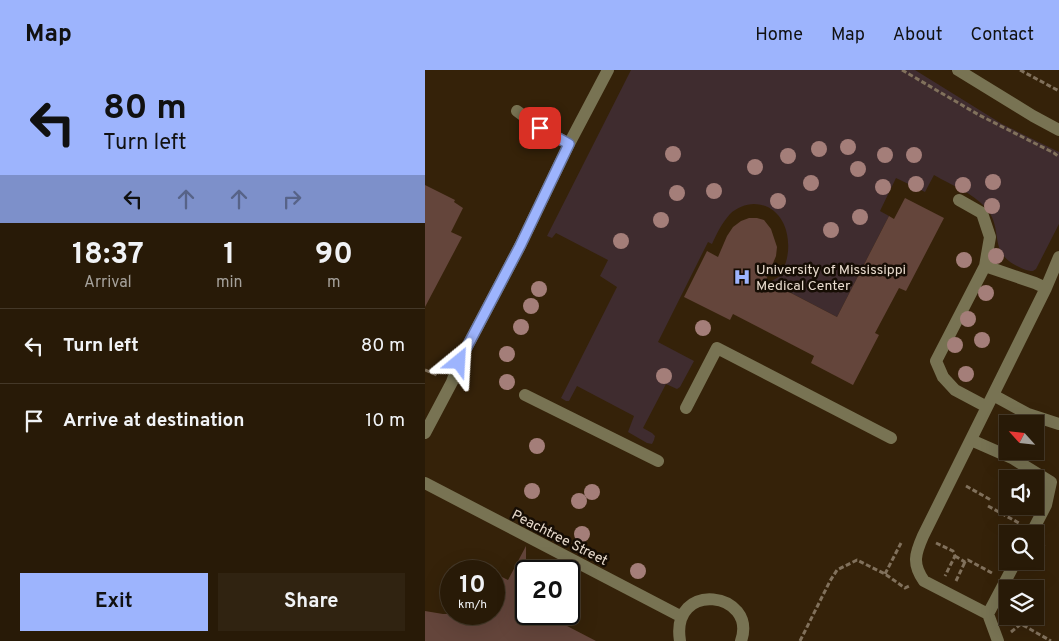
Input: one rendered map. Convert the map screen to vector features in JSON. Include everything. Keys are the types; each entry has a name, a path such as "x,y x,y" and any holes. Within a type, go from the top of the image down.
{"street":[{"path":"425,433 459,362 520,246 569,144 608,70"},
{"path":"958,70 1059,130"},
{"path":"517,111 540,128 569,144"},
{"path":"959,200 982,213 990,237 985,266 936,361 943,377 955,390 987,408"},
{"path":"998,641 988,614 924,581 918,572 915,560 917,548 1046,288 1059,257"},
{"path":"985,266 1046,288"},
{"path":"686,408 717,348 891,438"},
{"path":"525,395 658,461"},
{"path":"993,395 1028,414 1059,424"},
{"path":"971,440 1012,458 1051,482 1046,504 1030,525"},
{"name":"Peachtree Street","path":"425,483 682,617"},
{"path":"988,614 1011,570"},
{"path":"680,641 678,630 682,617 686,610 694,603 704,599 714,599 733,607 743,625 741,641"}],"path":[{"path":"902,70 979,115 1059,157"},
{"path":"1020,70 1059,91"},
{"path":"988,506 1022,525"},
{"path":"923,536 953,551 955,556 965,562 969,560 995,574"},
{"path":"1029,573 1046,540"},
{"path":"800,641 830,581 837,570 844,566 857,560 885,574 905,588 924,581 943,580 955,556"},
{"path":"1023,625 1051,641"}],"shaded area":[{"path":"631,70 915,70 1002,124 1059,152 1059,224 1036,269 1033,271 1026,270 1015,265 1002,253 991,216 986,208 975,198 934,175 925,192 896,178 880,211 889,216 837,317 770,282 780,276 786,262 788,243 784,224 773,210 764,206 751,204 738,208 730,214 712,244 708,242 658,342 694,361 680,387 677,389 666,384 643,428 655,436 652,444 647,443 628,432 634,416 577,386 569,401 561,398 617,287 600,276 608,260 556,233 552,238 547,236"}],"building":[{"path":"425,185 455,200 454,202 463,208 451,232 462,237 425,307"},
{"path":"905,198 944,218 906,291 899,288 875,333 879,335 853,385 811,363 814,356 733,314 730,320 684,297 707,251 718,257 733,227 749,218 757,218 764,220 771,229 777,247 776,256 766,280 837,317 889,216 894,219"},
{"path":"526,546 526,560 519,560"},
{"path":"515,567 515,625 565,625 596,641 425,641 425,611 440,614 440,625 505,625 505,578 508,580"}],"place":[{"name":"University of Mississippi Medical Center","path":"742,277"}],"route":[{"path":"459,362 520,246 569,144 540,128"}]}
